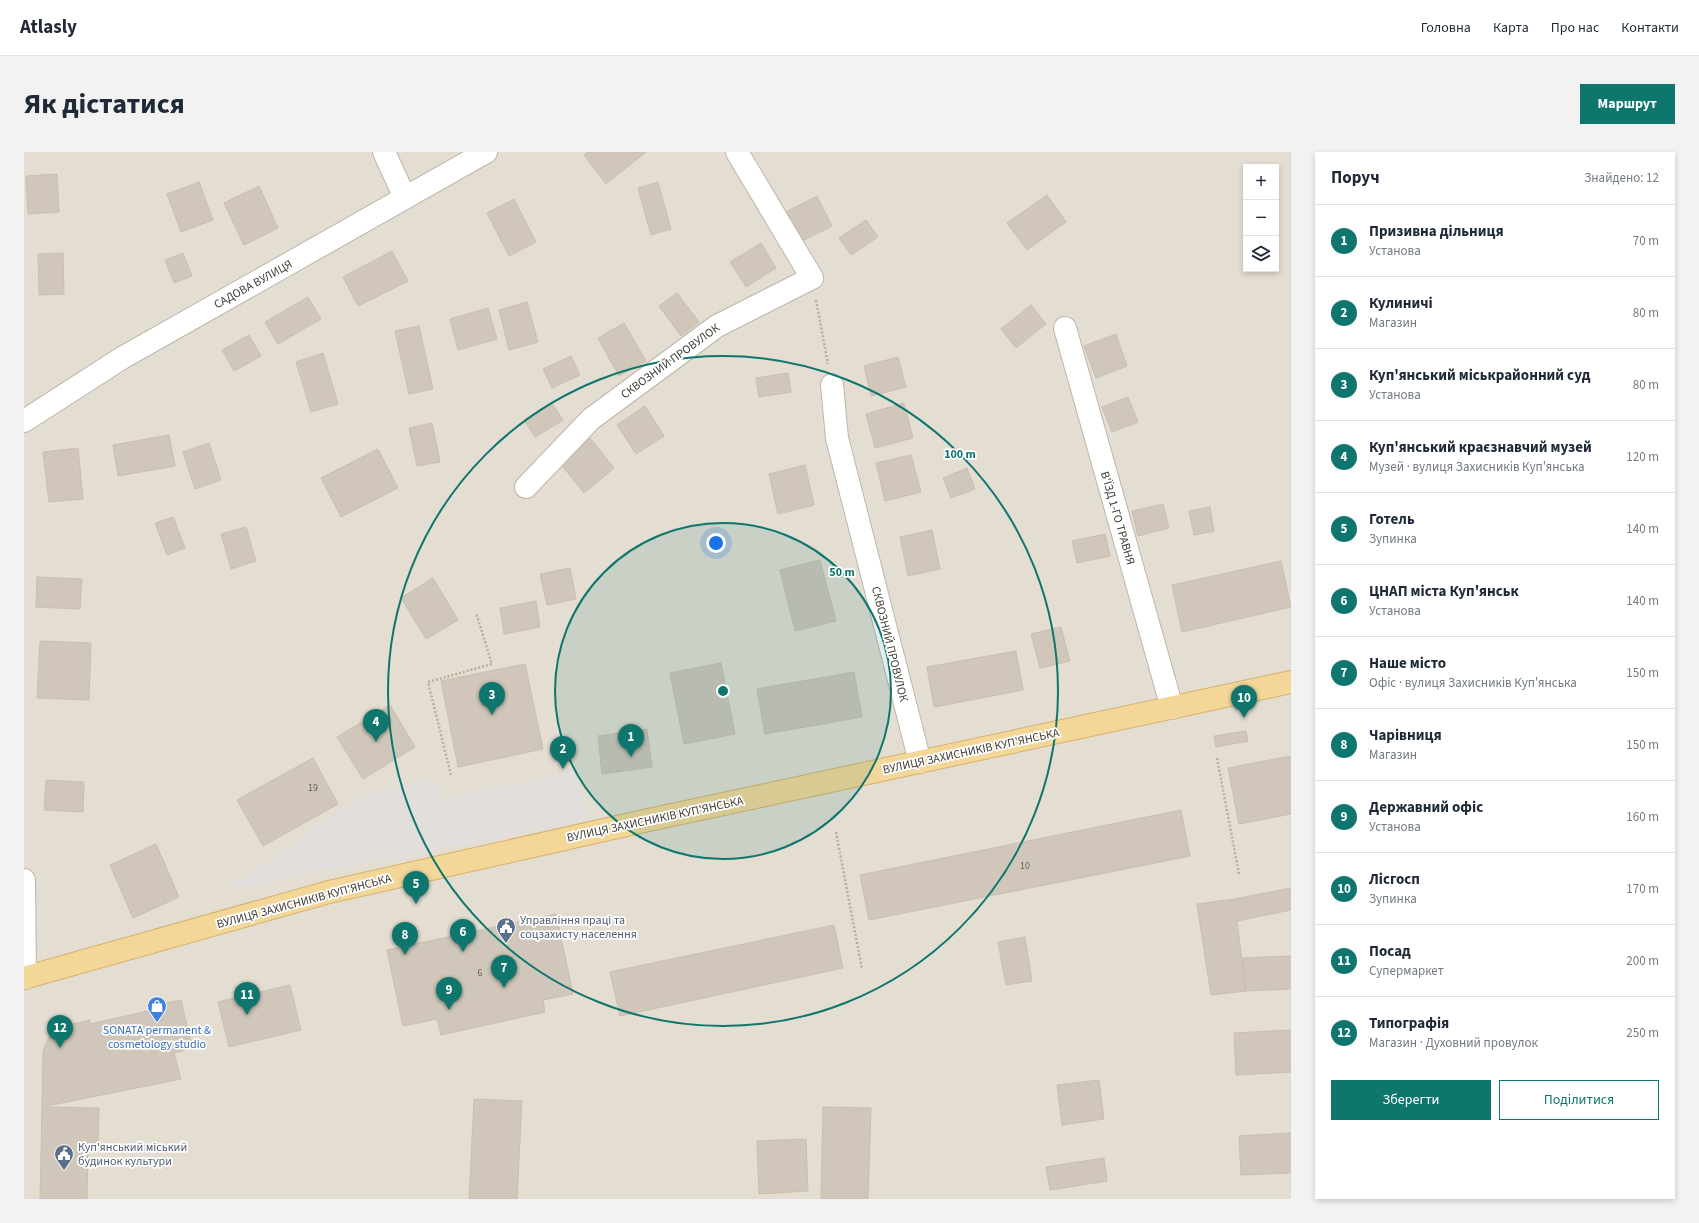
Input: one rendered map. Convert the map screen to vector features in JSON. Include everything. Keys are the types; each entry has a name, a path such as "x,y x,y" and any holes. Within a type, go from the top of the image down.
{"main road":[{"name":"ВУЛИЦЯ ЗАХИСНИКІВ КУП'ЯНСЬКА","path":"24,978 329,892 652,819 1291,682"}],"street":[{"path":"384,152 405,198"},
{"name":"САДОВА ВУЛИЦЯ","path":"24,421 122,358 486,152"},
{"path":"737,152 812,278"},
{"name":"СКВОЗНИЙ ПРОВУЛОК","path":"526,487 591,419 717,326 812,278"},
{"name":"В'ЇЗД 1-ГО ТРАВНЯ","path":"1065,328 1172,708"},
{"name":"СКВОЗНИЙ ПРОВУЛОК","path":"832,386 837,438 920,762"},
{"path":"24,880 24,978"}],"path":[{"path":"812,278 832,386"},
{"path":"451,775 428,682 492,664 476,613"},
{"path":"1217,758 1239,874"},
{"path":"836,832 862,969"}],"shaded area":[{"path":"24,152 1291,152 1291,1199 24,1199"},
{"path":"576,770 589,820 226,890 363,796 434,779 440,800"}],"building":[{"path":"588,152 646,152 606,184 584,155"},
{"path":"57,174 59,212 28,214 26,176"},
{"path":"199,182 213,220 181,232 167,194"},
{"path":"658,182 671,229 651,235 638,188"},
{"path":"259,186 278,228 244,245 224,203"},
{"path":"1047,195 1066,222 1027,250 1007,223"},
{"path":"817,196 832,226 800,242 786,212"},
{"path":"514,199 536,242 509,256 487,213"},
{"path":"866,220 878,237 851,255 839,238"},
{"path":"761,243 776,268 746,287 730,262"},
{"path":"392,251 408,281 358,306 343,277"},
{"path":"63,253 64,294 39,295 38,254"},
{"path":"183,253 192,276 174,283 165,260"},
{"path":"677,293 699,322 681,336 659,306"},
{"path":"308,297 321,319 278,344 265,322"},
{"path":"527,302 538,342 509,350 499,310"},
{"path":"1031,305 1046,324 1016,348 1001,329"},
{"path":"488,308 497,339 458,350 450,319"},
{"path":"624,323 646,361 619,376 598,338"},
{"path":"419,326 433,389 409,394 395,331"},
{"path":"1116,334 1127,366 1096,378 1084,346"},
{"path":"249,335 261,356 234,371 222,350"},
{"path":"323,353 338,404 311,412 296,362"},
{"path":"571,356 580,375 552,388 543,369"},
{"path":"898,357 906,387 871,396 864,366"},
{"path":"788,373 791,392 759,397 756,378"},
{"path":"1128,397 1138,422 1112,432 1102,407"},
{"path":"552,403 563,420 535,437 524,420"},
{"path":"904,403 913,438 875,448 866,414"},
{"path":"645,406 664,436 636,454 617,425"},
{"path":"432,423 440,462 417,466 409,428"},
{"path":"169,435 175,466 118,476 113,445"},
{"path":"590,438 614,468 584,493 560,463"},
{"path":"209,443 221,480 195,489 183,452"},
{"path":"78,448 83,499 49,502 43,452"},
{"path":"378,449 398,488 341,517 321,478"},
{"path":"911,455 921,492 885,501 876,463"},
{"path":"805,465 814,505 778,514 769,474"},
{"path":"967,468 975,489 951,498 943,478"},
{"path":"1163,504 1169,528 1138,536 1132,511"},
{"path":"1210,507 1214,531 1194,535 1189,511"},
{"path":"173,517 185,548 167,555 155,523"},
{"path":"246,527 256,561 231,569 221,534"},
{"path":"932,530 940,569 908,576 900,537"},
{"path":"1105,534 1110,556 1077,563 1072,541"},
{"path":"820,560 836,621 795,631 780,570"},
{"path":"1281,561 1291,607 1182,632 1172,585"},
{"path":"570,568 576,599 547,605 540,574"},
{"path":"37,577 82,579 80,609 36,607"},
{"path":"433,578 458,620 426,639 401,598"},
{"path":"536,601 540,627 504,634 500,608"},
{"path":"1061,627 1070,661 1040,668 1031,634"},
{"path":"40,641 91,643 89,700 37,698"},
{"path":"1016,651 1023,690 934,707 927,667"},
{"path":"721,663 735,734 684,744 670,673"},
{"path":"525,664 543,749 458,767 441,681"},
{"path":"854,672 862,717 765,734 757,689"},
{"path":"390,705 415,747 363,779 337,737"},
{"path":"647,729 652,767 602,774 598,736"},
{"path":"1246,731 1248,741 1216,747 1214,736"},
{"path":"1291,756 1291,814 1239,824 1228,768"},
{"path":"313,758 338,804 263,846 237,800"},
{"path":"46,780 84,782 83,812 44,810"},
{"path":"1181,810 1190,856 869,920 860,875"},
{"path":"156,844 179,897 133,918 110,865"},
{"path":"1291,888 1291,910 1237,921 1246,991 1211,995 1197,904 1235,899"},
{"path":"556,914 573,994 543,1000 545,1012 441,1035 437,1019 403,1026 387,950"},
{"path":"834,925 843,968 620,1016 610,972"},
{"path":"1025,937 1032,981 1006,985 998,942"},
{"path":"1291,956 1291,989 1246,991 1242,958"},
{"path":"290,985 301,1030 229,1047 218,1002"},
{"path":"181,1000 192,1048 174,1053 181,1079 42,1107 43,1051 49,1037 56,1028 90,1020 90,1024 162,1008 161,1004"},
{"path":"1291,1030 1291,1072 1236,1075 1234,1033"},
{"path":"1099,1080 1104,1119 1062,1125 1057,1085"},
{"path":"474,1099 522,1101 517,1199 469,1199"},
{"name":"Куп'янський міський будинок культури","path":"42,1107 99,1108 98,1143 88,1143 87,1199 40,1199"},
{"path":"823,1107 871,1108 868,1199 821,1199"},
{"path":"1291,1133 1291,1173 1241,1175 1239,1136"},
{"path":"806,1139 808,1191 759,1194 757,1141"},
{"path":"1104,1158 1107,1181 1050,1190 1046,1167"}],"place":[{"name":"Куп'янський міськрайонний суд","path":"492,715"},
{"name":"Лісгосп","path":"1244,718"},
{"name":"Куп'янський краєзнавчий музей","path":"376,742"},
{"name":"Призивна дільниця","path":"631,757"},
{"name":"Кулиничі","path":"563,769"},
{"name":"Готель","path":"416,904"},
{"name":"Управління праці та соцзахисту населення","path":"506,944"},
{"name":"ЦНАП міста Куп'янськ","path":"463,952"},
{"name":"Чарівниця","path":"405,955"},
{"name":"Наше місто","path":"504,988"},
{"name":"Державний офіс","path":"449,1010"},
{"name":"Посад","path":"247,1015"},
{"name":"SONATA permanent & cosmetology studio","path":"157,1023"},
{"name":"Типографія","path":"60,1048"},
{"name":"Куп'янський міський будинок культури","path":"64,1171"}]}
